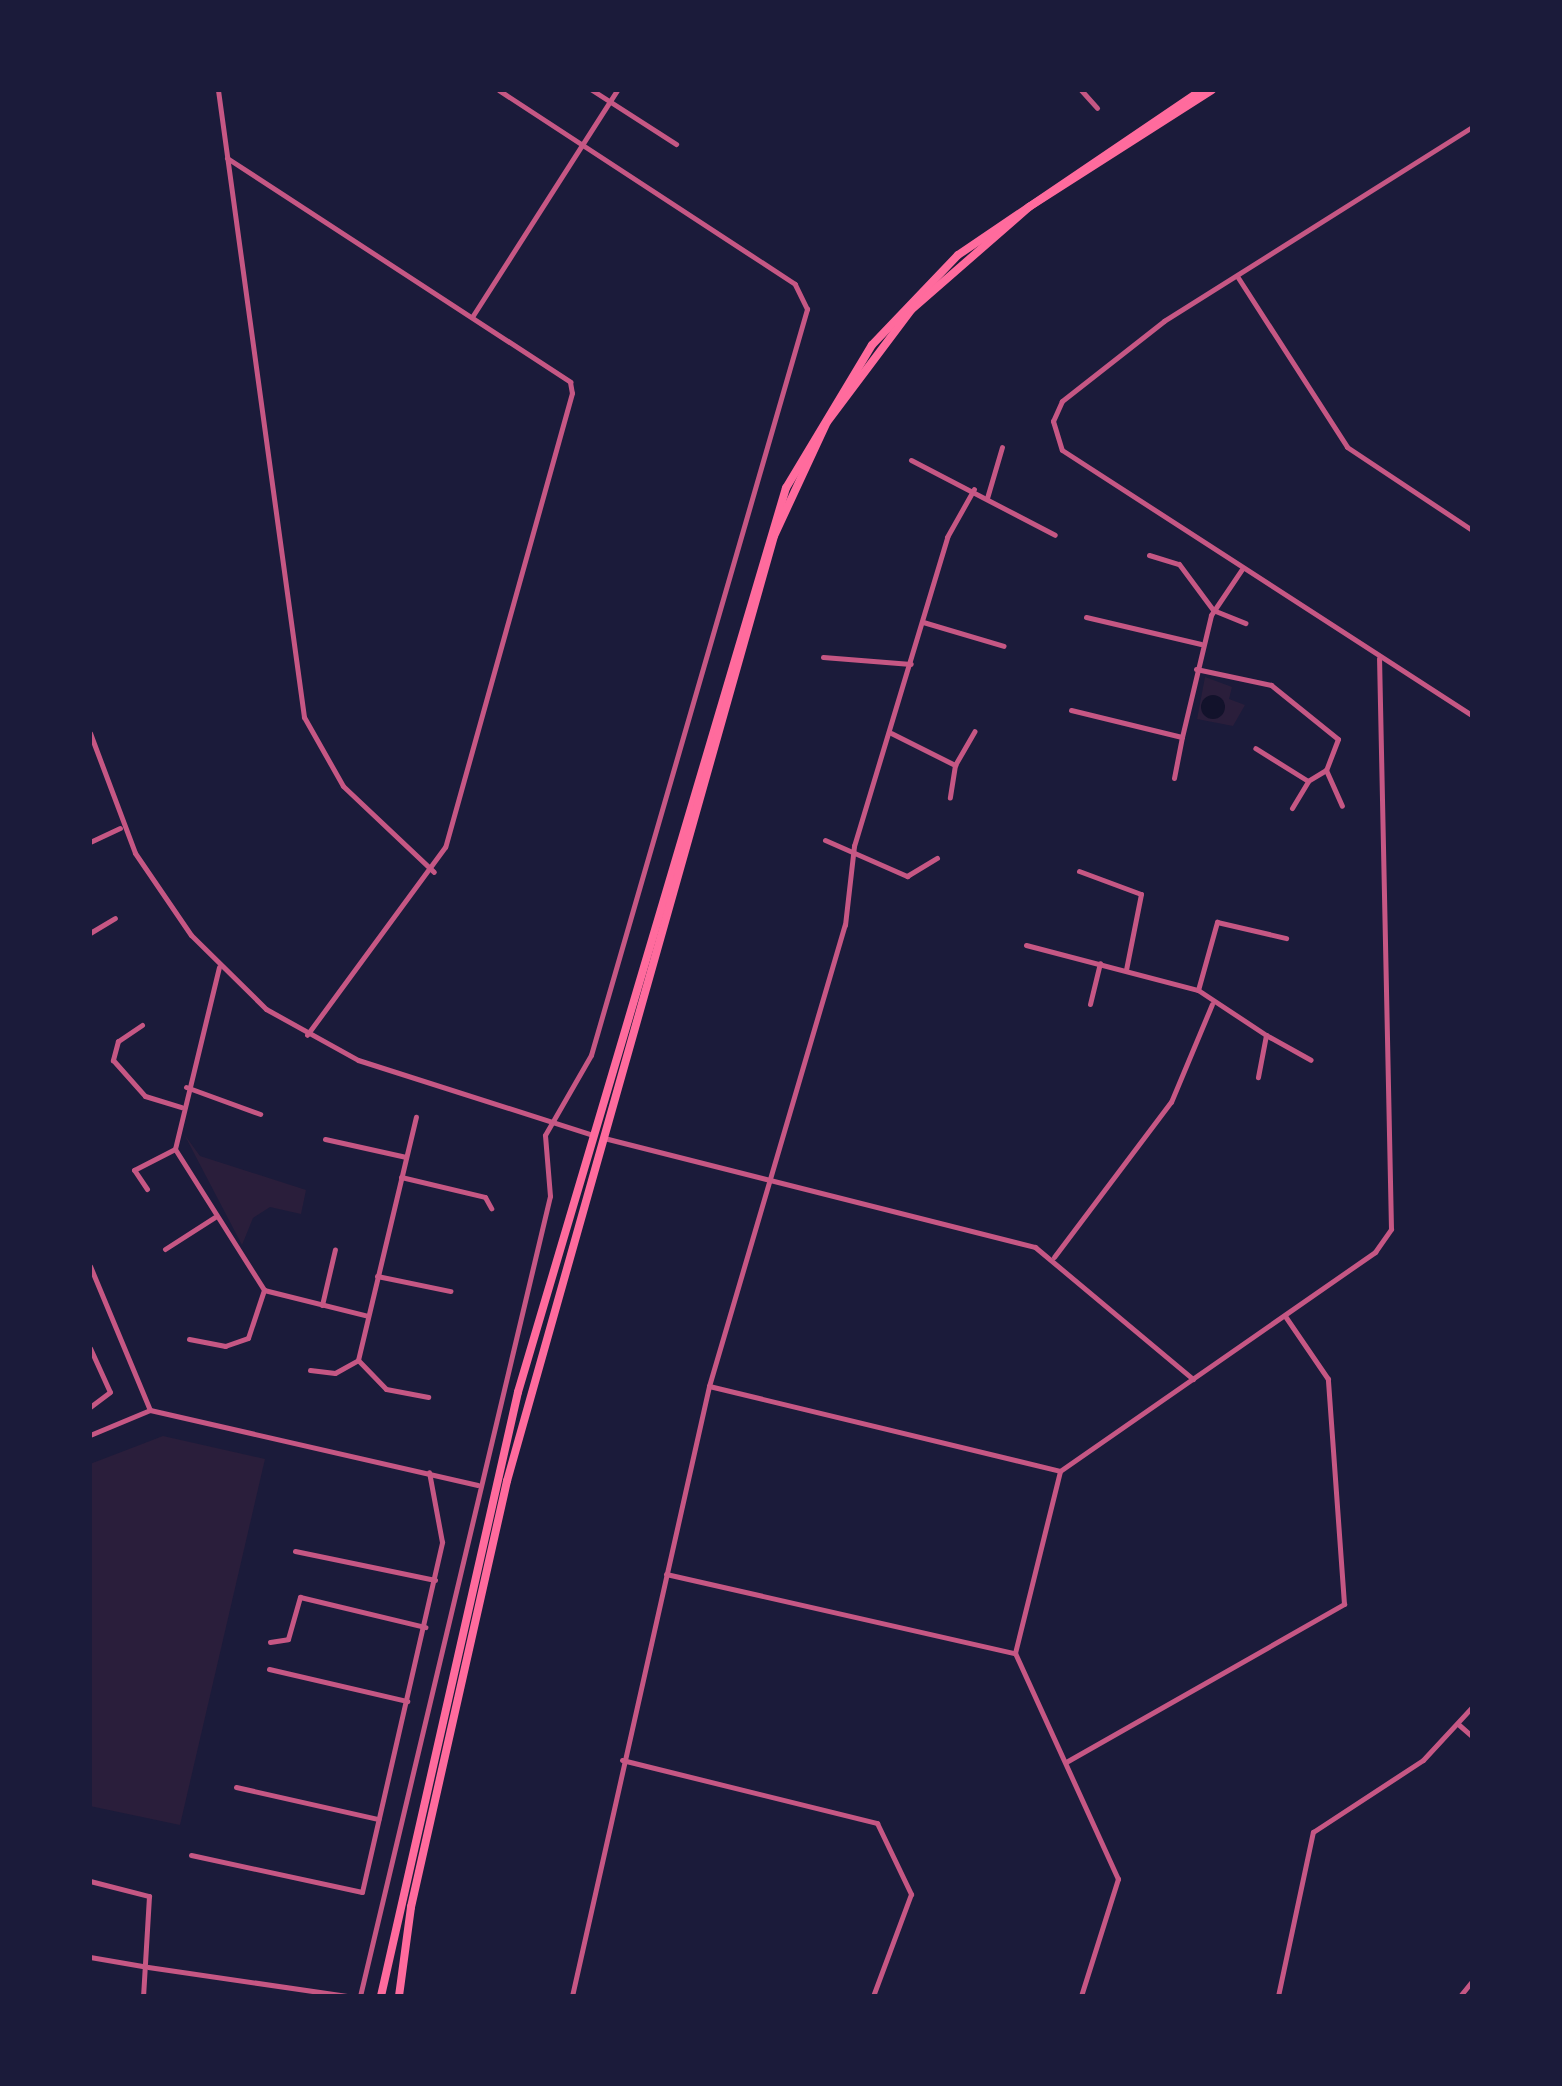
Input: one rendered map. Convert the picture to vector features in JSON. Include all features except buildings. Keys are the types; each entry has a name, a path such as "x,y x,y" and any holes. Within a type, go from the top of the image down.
{"main road":[{"path":"381,1996 499,1468 762,545 818,426 894,317 958,255 1202,90"},
{"path":"399,1996 506,1481 609,1140 735,658 774,536 827,422 876,352 972,250 1212,90"}],"street":[{"path":"218,90 304,716 343,786 434,872"},
{"path":"360,1996 478,1484 550,1196 542,1158 552,1117 591,1055 806,321 795,284 499,90"},
{"path":"592,90 676,144"},
{"path":"472,317 616,90"},
{"path":"1081,90 1096,108"},
{"path":"1472,127 1237,276 1054,412 1062,450 1472,715"},
{"path":"227,158 570,382 572,405 434,872 306,1035"},
{"path":"1237,276 1347,447 1472,530"},
{"path":"987,498 1002,448"},
{"path":"911,460 1056,535"},
{"path":"572,1996 709,1386 847,901 854,846 947,537 974,490"},
{"path":"1149,556 1179,564 1213,610 1245,623"},
{"path":"1174,778 1201,644 1213,610 1242,568"},
{"path":"1086,617 1201,644"},
{"path":"923,622 1004,646"},
{"path":"823,657 862,653 911,664"},
{"path":"1081,1996 1120,1892 1016,1653 1060,1471 1375,1252 1394,1208 1380,658"},
{"path":"1196,669 1271,685 1332,726 1338,751 1326,770 1308,781 1292,808"},
{"path":"1070,710 1182,737"},
{"path":"950,798 955,765 976,731"},
{"path":"90,733 120,828 219,966 306,1035 422,1084 552,1117 609,1140 1054,1258 1193,1379"},
{"path":"891,733 955,765"},
{"path":"1255,748 1308,781"},
{"path":"1326,770 1342,806"},
{"path":"90,842 120,828"},
{"path":"825,840 854,846 907,876 937,858"},
{"path":"1079,871 1141,894 1126,970"},
{"path":"90,933 115,918"},
{"path":"1198,990 1217,922 1286,938"},
{"path":"1026,945 1198,990 1212,1004 1311,1060"},
{"path":"1090,1004 1100,964"},
{"path":"219,966 181,1107 175,1149 264,1290 368,1316"},
{"path":"1054,1258 1171,1102 1212,1004"},
{"path":"142,1026 118,1041 113,1060 145,1096 181,1107"},
{"path":"1258,1077 1266,1035"},
{"path":"186,1087 244,1101 260,1114"},
{"path":"310,1370 335,1373 358,1360 416,1117"},
{"path":"325,1139 406,1158"},
{"path":"147,1189 134,1170 175,1149"},
{"path":"401,1177 485,1197 491,1208"},
{"path":"165,1249 215,1217"},
{"path":"322,1305 335,1249"},
{"path":"90,1266 150,1410"},
{"path":"377,1276 450,1291"},
{"path":"188,1339 216,1346 248,1338 264,1290"},
{"path":"1066,1762 1344,1604 1328,1379 1285,1316"},
{"path":"90,1348 110,1392 90,1408"},
{"path":"358,1360 386,1389 428,1397"},
{"path":"709,1386 1060,1471"},
{"path":"90,1435 150,1410 478,1484"},
{"path":"190,1855 356,1895 435,1580 443,1528 428,1472"},
{"path":"295,1551 435,1580"},
{"path":"666,1574 1016,1653"},
{"path":"270,1642 288,1639 300,1597 425,1627"},
{"path":"269,1669 407,1701"},
{"path":"1278,1996 1312,1832 1414,1766 1472,1707"},
{"path":"1458,1724 1472,1736"},
{"path":"622,1760 877,1823 910,1894 873,1996"},
{"path":"236,1786 378,1818"},
{"path":"90,1880 149,1896 143,1996"},
{"path":"90,1957 347,1996"},
{"path":"1460,1996 1472,1981"}],"shaded area":[{"path":"1205,677 1232,687 1229,699 1245,705 1233,726 1197,719"},
{"path":"1213,695 1222,698 1222,716 1213,719 1204,716 1201,707 1204,698"},
{"path":"184,1134 200,1156 306,1190 301,1214 270,1207 253,1218 242,1245"},
{"path":"163,1436 265,1459 180,1825 90,1806 90,1464"}]}
